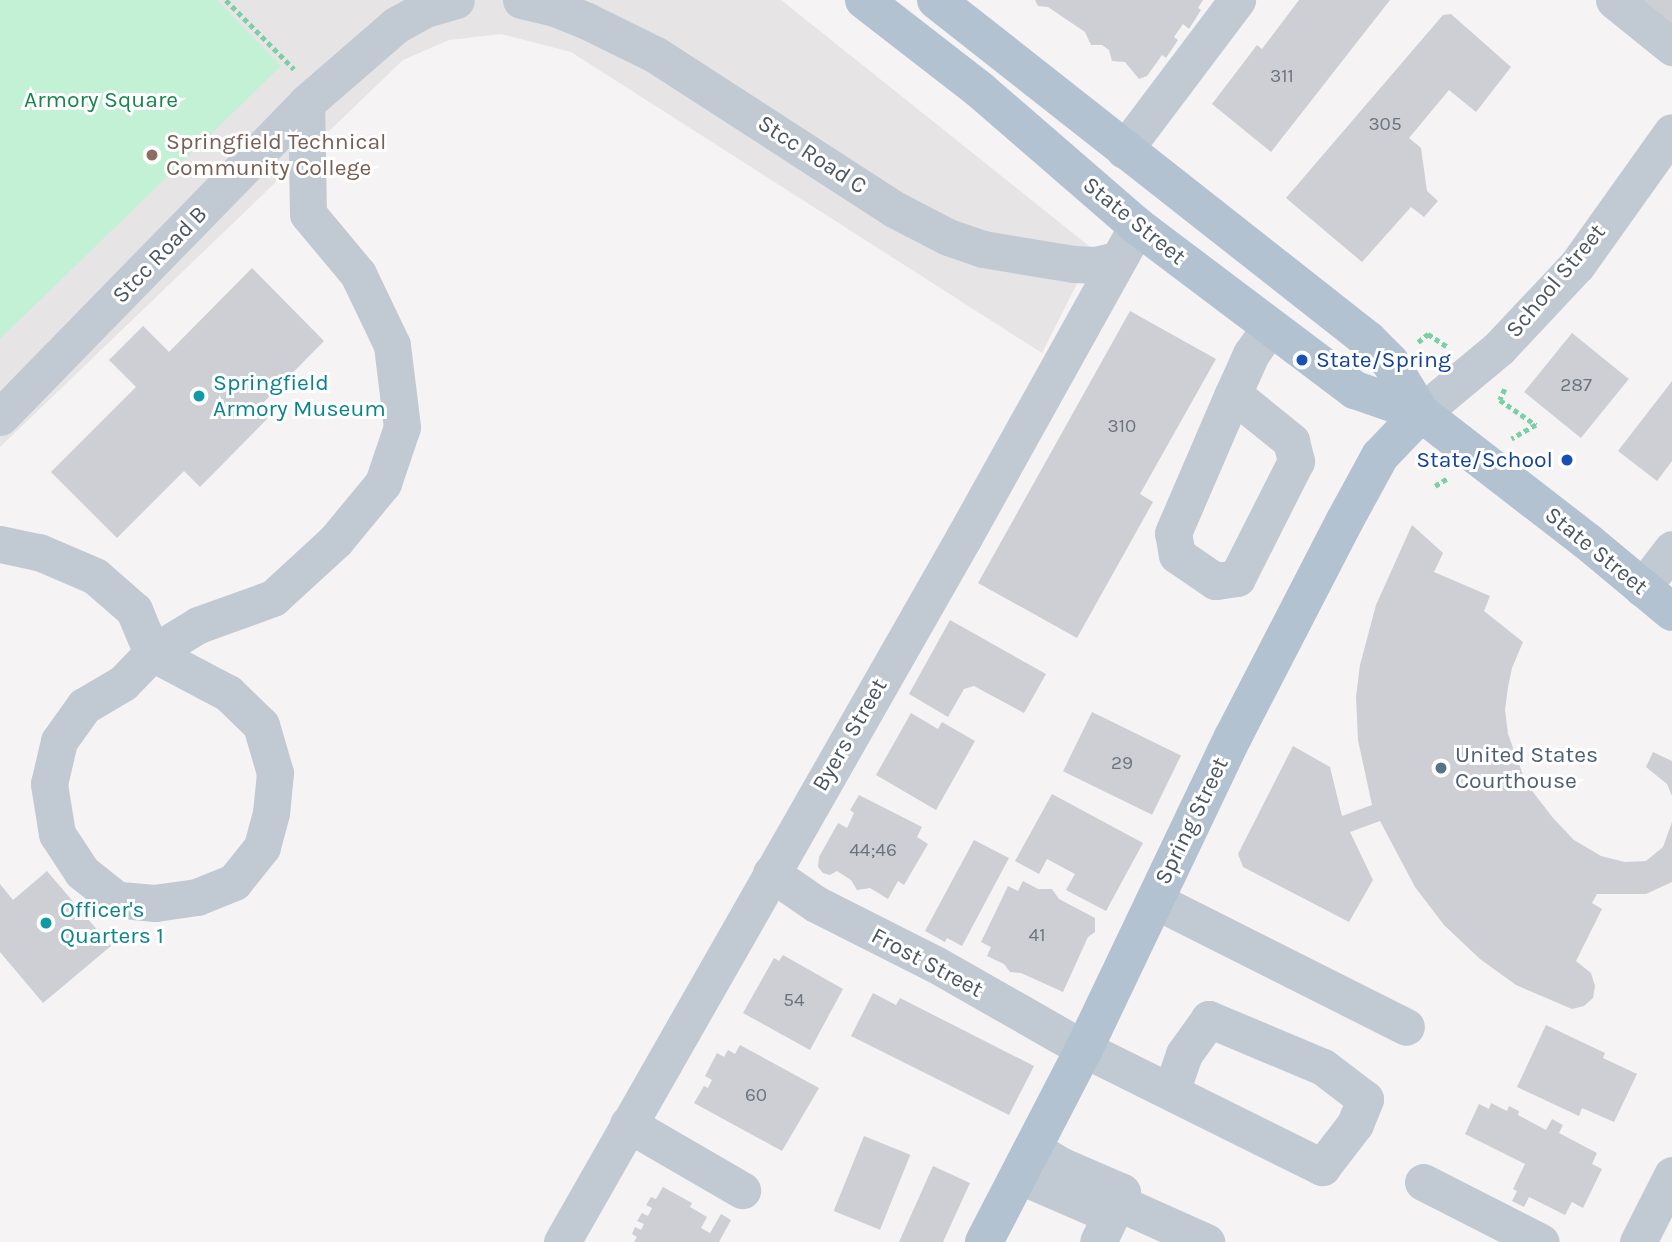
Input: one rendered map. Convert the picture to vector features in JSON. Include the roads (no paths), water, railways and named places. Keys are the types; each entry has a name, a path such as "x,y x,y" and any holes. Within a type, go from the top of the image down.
{"main road":[{"name":"State Street","path":"864,0 980,90 1137,226 1270,327 1355,390 1421,413 1672,612"},
{"name":"State Street","path":"936,0 1368,340 1390,362 1421,413"},
{"name":"Spring Street","path":"984,1242 1084,1049 1233,737 1380,456 1421,413"}],"street":[{"name":"Stcc Road B","path":"0,416 311,97 396,26 425,9 456,0"},
{"name":"Stcc Road C","path":"521,0 555,8 656,55 894,209 948,237 983,249 1046,260 1095,265 1117,260"},
{"path":"1124,150 1237,0"},
{"path":"1614,0 1672,47"},
{"path":"0,544 40,552 94,576 134,610 152,653 228,693 261,725 275,773 271,813 262,847 234,882 197,897 155,903 117,900 82,872 57,834 49,784 59,741 84,706 123,683 152,653 198,625 273,598 337,540 383,483 402,427 392,345 358,274 308,214 311,97"},
{"name":"School Street","path":"1421,413 1499,348 1577,265 1672,131"},
{"name":"Byers Street","path":"562,1242 971,525 1137,226"},
{"path":"1233,394 1291,441 1296,461 1237,578 1215,581 1177,555 1173,533 1233,394 1251,354 1270,327"},
{"path":"1642,588 1672,549"},
{"name":"Frost Street","path":"771,873 827,909 935,964 1084,1049 1322,1167 1355,1124 1365,1099 1323,1067 1209,1019 1184,1054 1171,1091"},
{"path":"1154,900 1406,1027"},
{"path":"628,1124 742,1190"},
{"path":"1025,1162 1112,1213 1206,1242"},
{"path":"1638,1242 1672,1175"},
{"path":"1423,1182 1541,1242"}],"place":[{"name":"Springfield Technical Community College","path":"152,155"},
{"name":"State/Spring","path":"1302,360"},
{"name":"Springfield Armory Museum","path":"199,396"},
{"name":"State/School","path":"1567,460"},
{"name":"United States Courthouse","path":"1441,768"},
{"name":"Officer's Quarters 1","path":"46,923"}],"park label":[{"name":"Armory Square","path":"101,100"}]}
